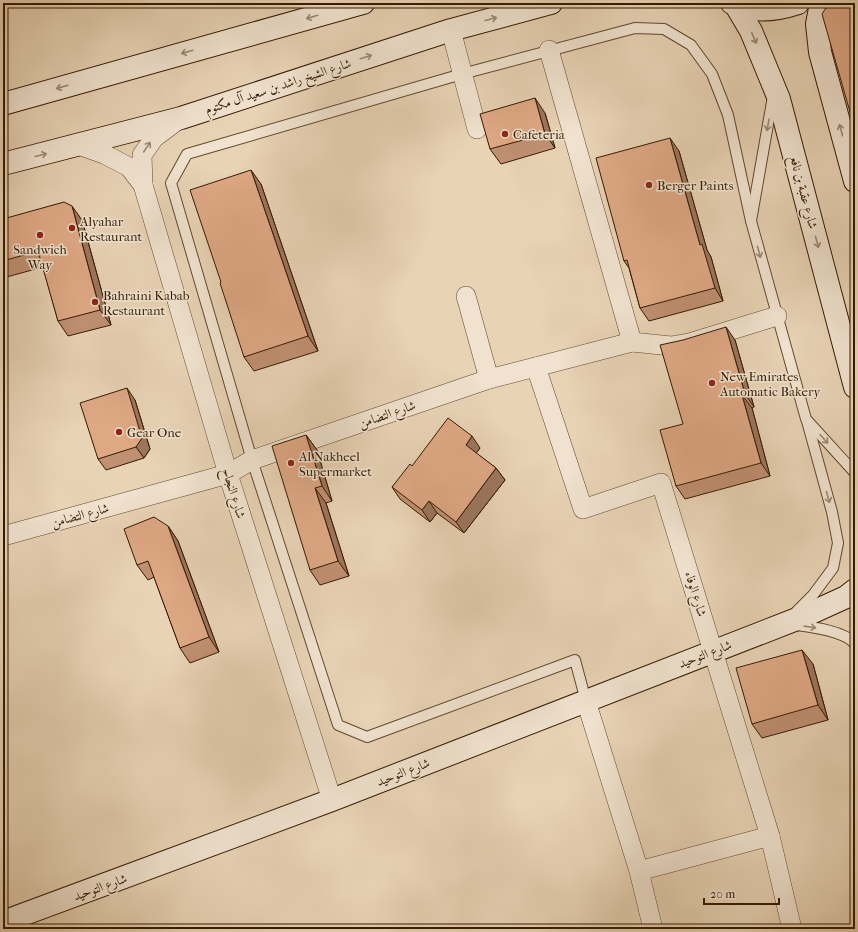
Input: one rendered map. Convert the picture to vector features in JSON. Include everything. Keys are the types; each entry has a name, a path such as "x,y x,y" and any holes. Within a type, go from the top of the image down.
{"street":[{"path":"3,104 363,3"},
{"name":"شارع الشيخ راشد بن سعيد آل مكتوم","path":"3,164 181,118 451,30 551,3"},
{"path":"733,4 758,10 782,9 798,3"},
{"path":"821,3 818,24 820,52 855,181"},
{"name":"شارع عقبة بن نافع","path":"733,4 751,31 779,99 855,387"},
{"path":"451,30 477,129"},
{"path":"549,50 632,342"},
{"name":"شارع النجاح","path":"181,118 154,138 142,154 143,184 228,474 332,800"},
{"name":"شارع النجاح","path":"78,145 104,154 129,167 143,184"},
{"path":"466,296 489,379"},
{"name":"شارع التضامن","path":"3,536 228,474 252,460 489,379 632,342 671,346 689,343 777,316"},
{"name":"شارع الوفاء","path":"536,367 583,508 661,482 770,836 792,929"},
{"name":"شارع التوحيد","path":"3,922 332,800 793,620 846,597 855,590"},
{"name":"شارع التوحيد","path":"793,620 845,609 855,609"},
{"path":"586,701 639,871 653,929"},
{"path":"639,871 770,836"}],"lane":[{"path":"586,701 575,660 367,737 338,725 252,460 171,183 188,154 462,74 635,28 664,29 691,45 712,74 728,115 751,221 832,512 838,543 833,568 813,596 793,620 824,629 852,640 855,644"},
{"path":"751,221 774,86"},
{"path":"806,419 855,472"}],"building":[{"path":"829,3 855,3 855,118 852,119 822,14"},
{"path":"535,98 545,134 490,149 480,114"},
{"path":"670,138 700,245 702,244 715,288 640,308 627,260 624,261 596,158"},
{"path":"251,170 308,336 244,357 190,190"},
{"path":"64,202 72,206 100,310 58,321 38,251 3,261 3,219"},
{"path":"726,327 745,394 742,395 761,463 676,486 660,430 683,424 660,345 683,340"},
{"name":"Gear One","path":"127,388 142,438 136,447 98,459 80,403"},
{"path":"448,418 472,436 466,445 496,468 456,522 429,501 422,510 392,487 410,464 412,466"},
{"path":"306,435 322,486 315,488 338,561 310,570 272,446"},
{"path":"154,517 168,526 209,637 180,648 148,561 137,565 124,529"},
{"path":"802,650 818,705 752,724 736,668"}],"place":[{"name":"Cafeteria","path":"505,134"},
{"name":"Berger Paints","path":"649,185"},
{"name":"Alyahar Restaurant","path":"72,228"},
{"name":"Sandwich Way","path":"40,235"},
{"name":"Bahraini Kabab Restaurant","path":"95,302"},
{"name":"New Emirates Automatic Bakery","path":"712,383"},
{"name":"Gear One","path":"119,432"},
{"name":"Al Nakheel Supermarket","path":"291,463"}]}
